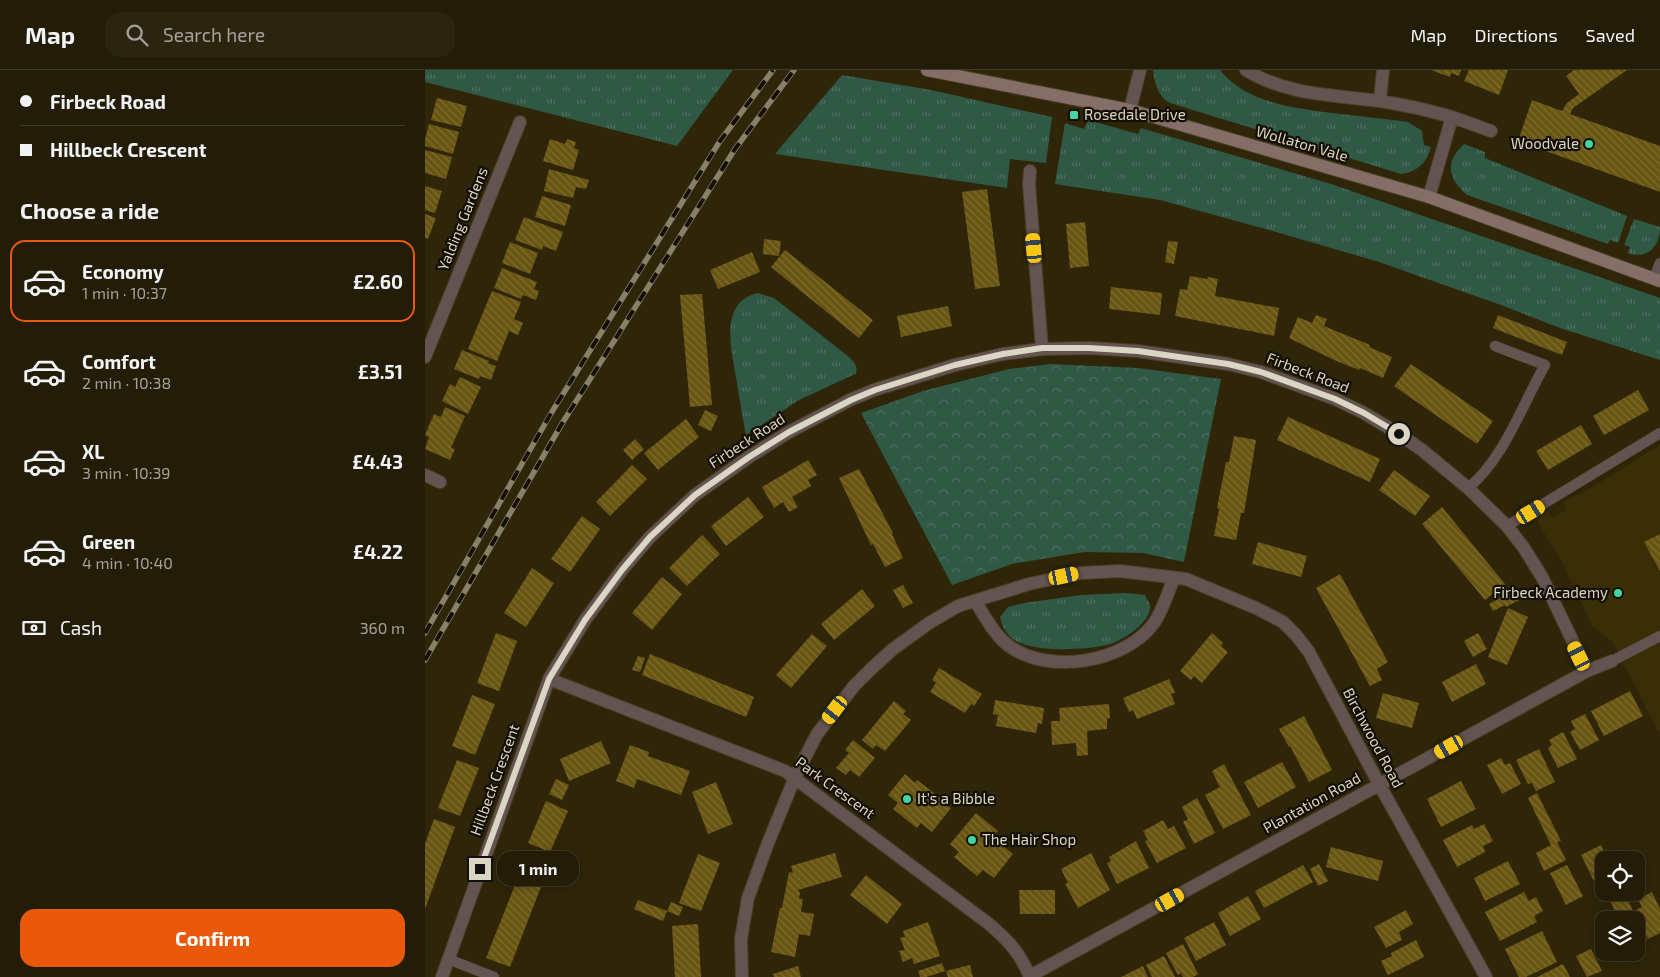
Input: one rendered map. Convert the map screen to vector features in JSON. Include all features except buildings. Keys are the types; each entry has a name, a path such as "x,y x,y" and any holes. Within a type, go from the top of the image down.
{"street":[{"name":"Wollaton Vale","path":"927,70 1130,110 1429,197 1657,280"},
{"path":"1130,110 1140,70"},
{"path":"1246,70 1260,79 1275,85 1308,92 1417,107 1491,131"},
{"path":"1380,101 1383,70"},
{"path":"1429,197 1452,117"},
{"name":"Yalding Gardens","path":"425,357 520,122"},
{"path":"1030,171 1029,193 1042,348"},
{"name":"Firbeck Road","path":"549,679 585,620 622,570 650,537 695,495 749,457 789,432 875,390 955,365 1003,354 1042,348 1138,351 1228,364 1261,372 1335,399 1364,413 1422,450 1467,488 1507,526 1524,548 1542,577 1587,671"},
{"path":"425,475 441,482"},
{"name":"Birchwood Road","path":"795,777 817,734 871,669 893,649 929,623 958,606 1029,584 1081,572 1120,571 1186,579 1256,608 1283,622 1309,652 1379,784 1486,977"},
{"path":"975,601 998,636 1009,646 1024,654 1047,661 1094,659 1114,654 1144,635 1155,622 1174,578"},
{"name":"Plantation Road","path":"1030,977 1379,784 1587,671 1611,661"},
{"name":"Park Crescent","path":"549,679 785,770 989,924 1009,941 1019,955 1030,977"},
{"name":"Hillbeck Crescent","path":"442,977 549,679"},
{"path":"743,977 741,939 748,898 795,777"}],"lane":[{"path":"1657,280 1660,263"},
{"path":"1467,488 1476,481 1499,450 1519,417 1534,383 1545,364 1495,346"},
{"path":"1507,526 1660,433"},
{"path":"1611,661 1660,636"},
{"path":"448,959 494,977"}],"shaded area":[{"name":"Firbeck Academy","path":"1660,445 1660,735 1613,642 1592,626 1561,560 1535,518 1548,511 1552,518 1567,510 1563,502 1589,489"}],"green space":[{"path":"425,70 733,70 677,146 425,82"},
{"path":"1153,70 1220,70 1231,82 1245,91 1275,103 1307,110 1408,122 1422,131 1424,145 1431,147 1427,158 1421,166 1401,174 1170,103 1166,101 1158,89"},
{"path":"842,75 931,90 1052,117 1046,163 1010,159 1007,188 775,154"},
{"path":"1088,120 1138,134 1141,128 1331,184 1660,298 1660,360 1560,328 1379,262 1269,230 1160,200 1055,184 1065,123 1084,129"},
{"path":"1464,144 1485,152 1485,158 1627,216 1618,243 1610,240 1608,244 1467,195 1456,183 1451,170 1453,158"},
{"path":"1634,219 1660,227 1658,240 1655,245 1647,253 1641,255 1628,253 1630,247 1624,245"},
{"path":"758,293 774,298 849,357 855,364 856,374 799,400 746,435 730,340 731,328 737,306 746,298"},
{"path":"1051,364 1138,368 1221,379 1184,562 1143,553 1085,552 1012,564 952,585 861,413 923,391 1009,369"},
{"path":"1125,593 1145,595 1150,605 1148,615 1133,632 1107,645 1073,649 1033,647 1010,637 1004,629 1000,617 1008,607 1024,603 1081,595"}],"railway":[{"path":"425,633 550,415 720,141 773,70"},
{"path":"425,660 563,422 735,149 794,70"}],"place":[{"name":"Rosedale Drive","path":"1074,115"},
{"name":"Woodvale","path":"1589,144"},
{"name":"Firbeck Academy","path":"1618,593"},
{"name":"It's a Bibble","path":"907,799"},
{"name":"The Hair Shop","path":"972,840"}],"route":[{"path":"480,869 549,679 585,620 622,570 650,537 695,495 749,457 789,432 851,400 875,390 955,365 1003,354 1042,348 1138,351 1228,364 1261,372 1335,399 1364,413 1399,434"}]}
